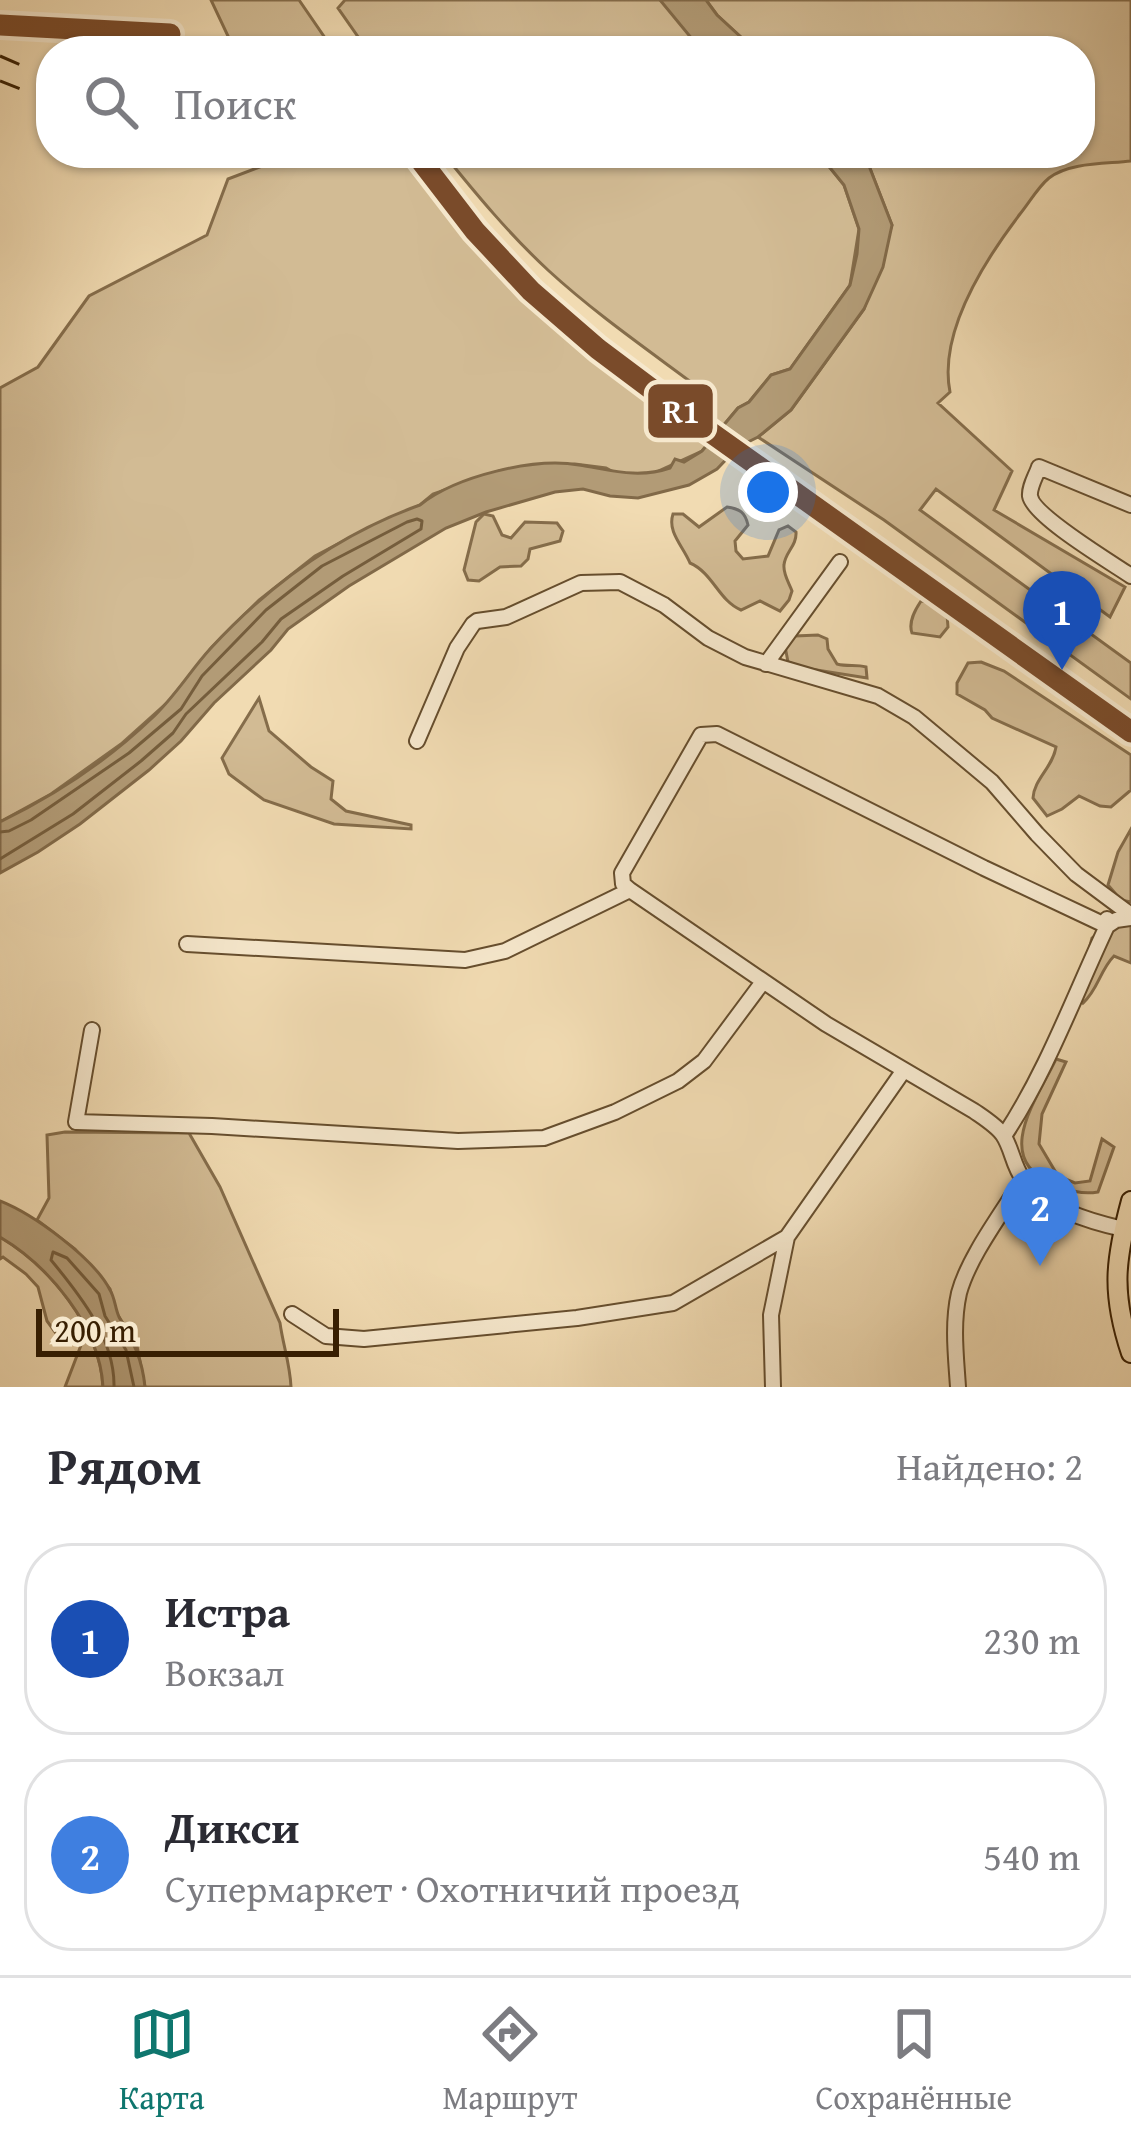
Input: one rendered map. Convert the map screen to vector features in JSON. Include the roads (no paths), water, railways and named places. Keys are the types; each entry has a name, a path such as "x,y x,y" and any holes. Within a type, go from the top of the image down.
{"main road":[{"path":"1131,1201 1115,1283 1131,1353"}],"street":[{"path":"1131,506 1039,467 1030,491 1031,501 1047,518 1131,576"},
{"path":"766,664 840,562"},
{"path":"416,741 473,624 506,616 581,583 620,582 745,657 878,696 914,716 992,782 1076,874 1131,916"},
{"path":"1107,926 717,734 700,735 622,873 623,884 630,890 762,982 974,1111 1004,1136 1023,1179 1046,1198 1082,1219 1124,1229"},
{"path":"187,944 465,960 505,951 630,890"},
{"path":"1004,1136 1023,1107 1107,926 1108,899"},
{"path":"1107,926 1131,916"},
{"path":"92,1030 76,1122 458,1141 544,1138 678,1082 704,1061 762,982"},
{"path":"773,1387 771,1315 787,1237 904,1070"},
{"path":"958,1387 960,1292 970,1265 1023,1179"},
{"path":"292,1314 326,1336 364,1339 616,1312 673,1303 787,1237"}],"water":[{"path":"660,0 706,0 740,36 690,36"},
{"path":"830,168 870,168 892,225 883,267 864,309 791,410 758,437 689,485 638,498 583,489 555,492 446,528 288,629 149,770 80,824 0,873 0,822 60,789 117,749 159,711 232,626 281,583 333,547 454,485 496,471 561,463 647,473 670,468 675,459 684,462 702,451 771,375 790,369 850,285 859,229 844,185"},
{"path":"0,1201 61,1238 102,1278 136,1350 145,1387 103,1387 93,1342 69,1300 36,1264 0,1237"}],"railway":[{"path":"0,25 170,34"},
{"path":"0,56 36,72"},
{"path":"0,81 36,95"}],"place":[{"name":"Истра","path":"1062,670"},
{"name":"Дикси","path":"1040,1266"}]}
